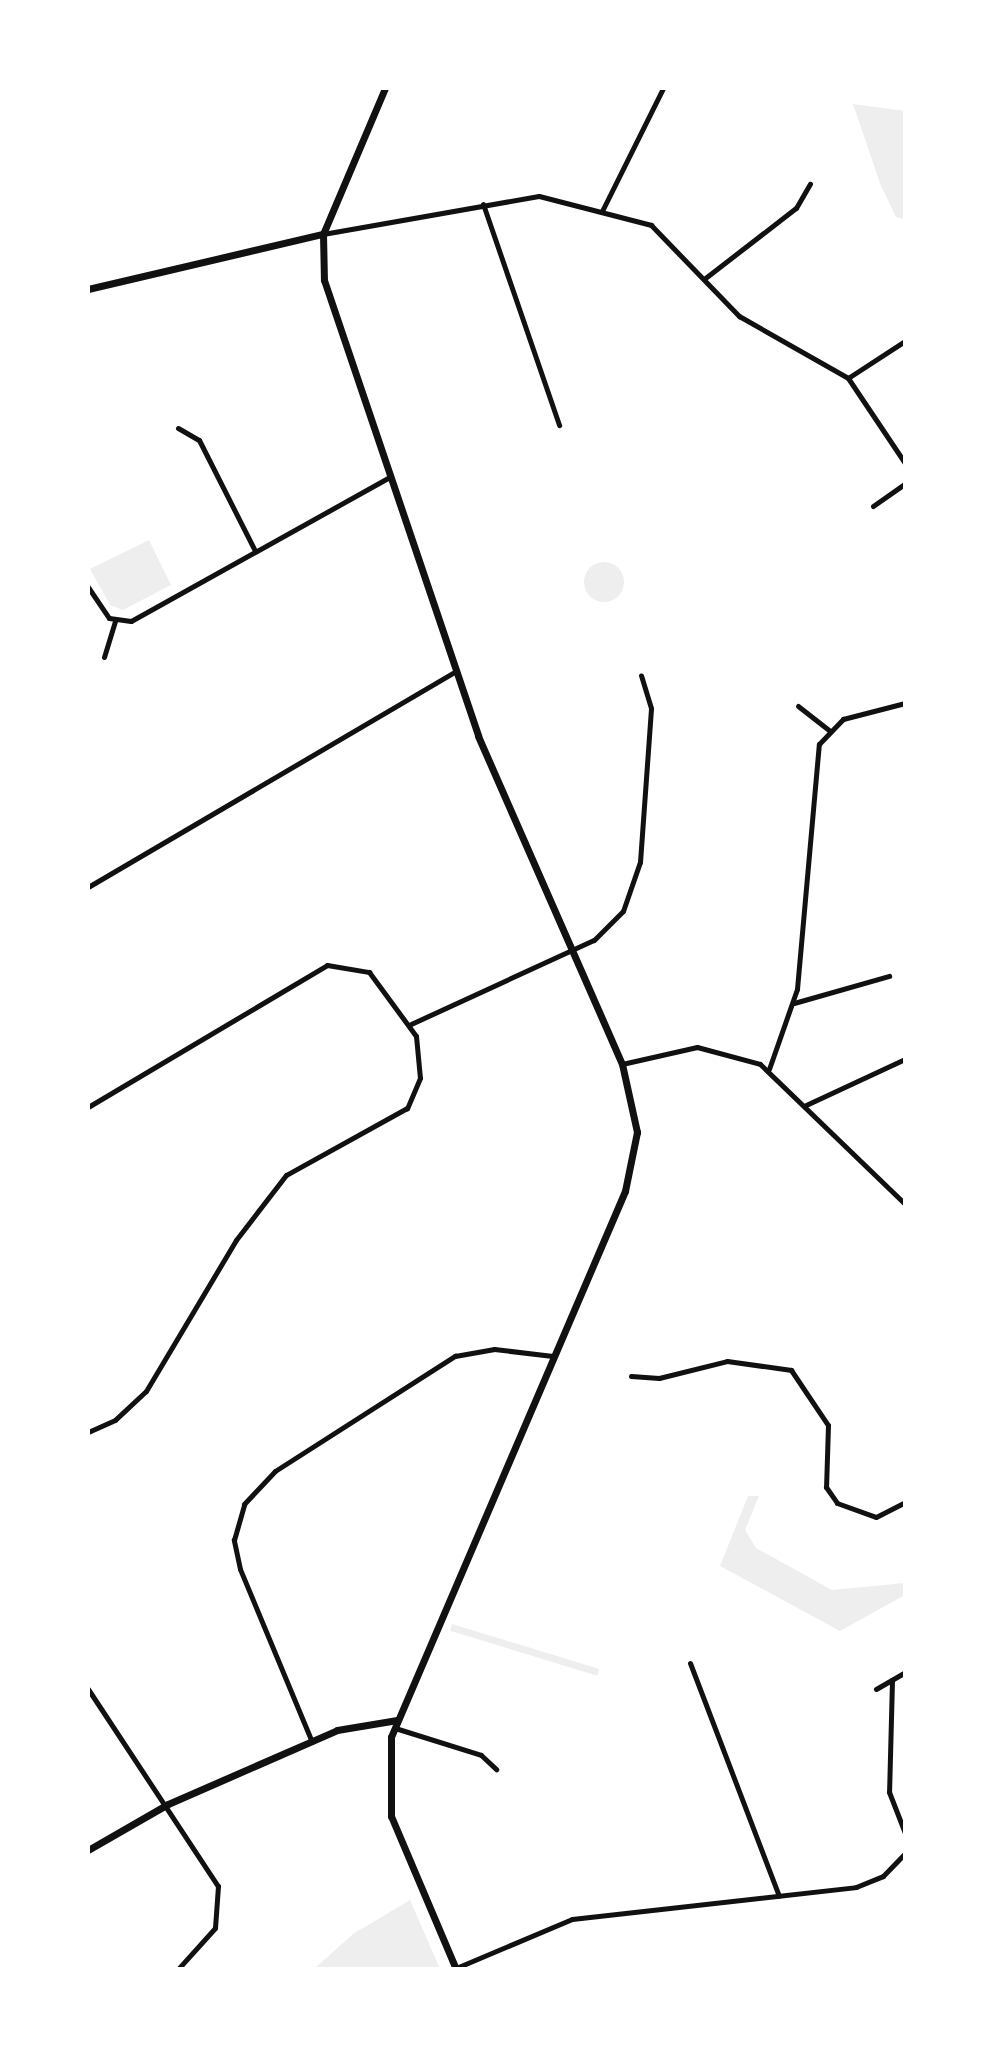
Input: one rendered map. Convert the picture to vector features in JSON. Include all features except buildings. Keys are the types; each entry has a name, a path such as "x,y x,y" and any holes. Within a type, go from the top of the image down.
{"main road":[{"path":"385,88 323,234 324,280 456,671 571,951 622,1064 636,1117 636,1159 396,1724 386,1770 391,1816 456,1968"},
{"path":"88,289 323,234"},
{"path":"88,1850 168,1804 312,1742 371,1719 396,1724"}],"street":[{"path":"602,211 663,88"},
{"path":"704,279 796,208 810,184"},
{"path":"323,234 539,196 658,228 739,316 848,378 905,463"},
{"path":"483,204 559,425"},
{"path":"848,378 905,341"},
{"path":"178,428 199,440 254,549"},
{"path":"115,620 139,617 254,549 391,476"},
{"path":"873,506 905,484"},
{"path":"88,587 115,620"},
{"path":"104,657 115,620"},
{"path":"88,887 456,671"},
{"path":"411,1025 571,951 613,925 638,876 651,708 641,676"},
{"path":"769,1069 794,1003 815,760 829,730 850,716 905,703"},
{"path":"798,706 829,730"},
{"path":"88,1107 327,965 369,972 411,1025 420,1078 407,1108 286,1175 236,1240 146,1391 115,1420 88,1432"},
{"path":"794,1003 889,976"},
{"path":"622,1064 697,1047 769,1069 905,1204"},
{"path":"806,1105 905,1059"},
{"path":"312,1742 240,1569 234,1540 244,1504 275,1471 455,1356 494,1349 553,1356"},
{"path":"631,1376 659,1378 727,1361 791,1370 828,1425 826,1487 837,1503 876,1517 905,1502"},
{"path":"690,1663 779,1896"},
{"path":"876,1689 905,1672"},
{"path":"892,1680 889,1792 905,1833"},
{"path":"88,1689 168,1804 221,1897 211,1937 178,1969"},
{"path":"396,1724 481,1755 496,1769"},
{"path":"456,1968 572,1919 779,1896 872,1881 905,1853"}],"shaded area":[{"path":"853,104 905,111 905,219 896,217 881,186"},
{"path":"149,540 171,585 123,610 110,605 90,569"},
{"path":"604,562 618,568 624,582 618,596 604,602 590,596 584,582 590,568"},
{"path":"748,1496 759,1496 745,1530 756,1548 832,1590 905,1583 905,1595 840,1631 720,1566"},
{"path":"452,1624 599,1669 597,1676 450,1631"},
{"path":"410,1900 440,1969 314,1969 353,1934"}]}
